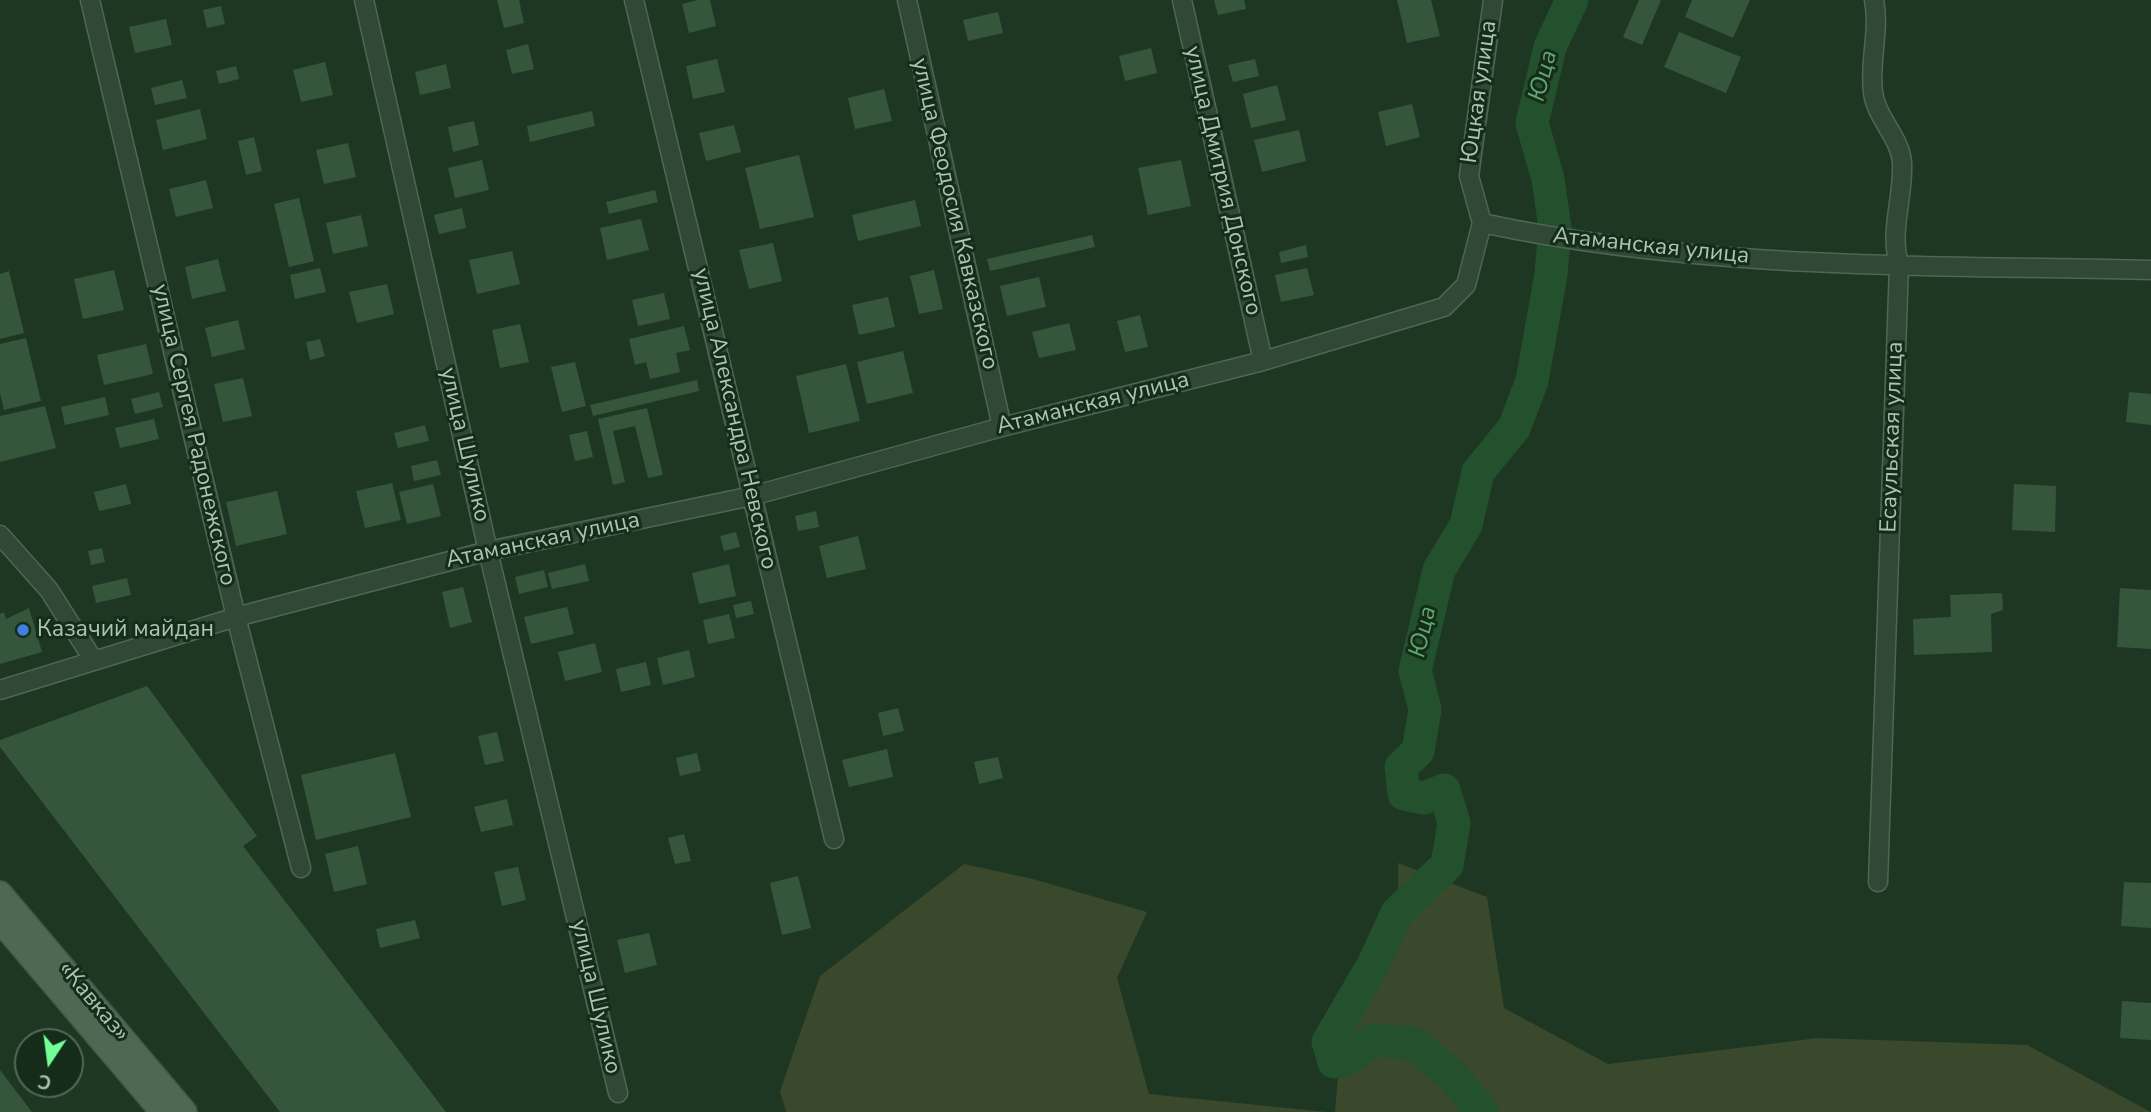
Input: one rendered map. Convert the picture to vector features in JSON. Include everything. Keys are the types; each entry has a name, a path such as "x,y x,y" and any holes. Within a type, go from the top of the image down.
{"main road":[{"name":"«Кавказ»","path":"0,893 185,1112"},
{"name":"«Кавказ»","path":"0,921 162,1112"}],"street":[{"name":"улица Сергея Радонежского","path":"90,0 236,617 301,868"},
{"name":"улица Шулико","path":"364,0 488,551 618,1094"},
{"name":"улица Александра Невского","path":"634,0 834,839"},
{"name":"улица Феодосия Кавказского","path":"907,0 1002,427"},
{"name":"улица Дмитрия Донского","path":"1182,0 1263,361"},
{"name":"Юцкая улица","path":"1482,223 1469,176 1493,0"},
{"name":"Есаульская улица","path":"1874,0 1877,15 1872,90 1877,110 1902,158 1894,250 1899,264 1878,882"},
{"name":"Атаманская улица","path":"0,690 236,617 488,551 752,496 1002,427 1263,361 1444,307 1466,285 1482,223 1555,239 1702,257 2151,270"},
{"path":"0,535 49,590 94,662"}],"green space":[{"path":"1398,863 1487,897 1504,1008 1608,1064 1818,1038 2027,1045 2151,1112 1335,1112 1341,1042 1354,1010 1399,948"},
{"path":"964,864 1033,879 1147,912 1117,978 1149,1094 1327,1112 786,1112 780,1091 820,976"}],"building":[{"path":"497,0 519,0 524,23 504,28"},
{"path":"710,0 716,26 689,33 682,4"},
{"path":"1214,0 1244,0 1246,9 1218,15"},
{"path":"1397,0 1431,0 1440,36 1407,43"},
{"path":"1639,0 1661,0 1642,45 1623,37"},
{"path":"1692,0 1750,0 1733,38 1685,17"},
{"path":"221,6 225,24 207,28 203,10"},
{"path":"998,12 1003,33 968,41 963,20"},
{"path":"166,19 172,45 135,53 129,27"},
{"path":"1679,32 1741,57 1726,93 1664,67"},
{"path":"528,44 534,69 512,74 506,50"},
{"path":"1151,48 1157,73 1125,81 1119,56"},
{"path":"717,59 725,92 693,99 686,66"},
{"path":"1255,59 1259,76 1233,82 1228,65"},
{"path":"325,62 333,95 301,102 293,70"},
{"path":"446,64 451,88 420,95 415,72"},
{"path":"236,66 239,79 219,84 216,71"},
{"path":"182,80 187,98 155,105 151,88"},
{"path":"1277,85 1286,120 1251,128 1243,94"},
{"path":"884,89 892,121 855,129 848,98"},
{"path":"1412,104 1420,137 1386,146 1378,112"},
{"path":"200,109 207,139 163,150 156,120"},
{"path":"592,111 595,126 530,142 527,126"},
{"path":"474,121 479,145 453,152 448,127"},
{"path":"734,125 741,152 706,161 699,133"},
{"path":"1299,130 1306,161 1262,172 1254,140"},
{"path":"254,137 262,171 246,175 238,141"},
{"path":"348,143 356,177 324,184 316,150"},
{"path":"799,155 814,217 760,229 745,168"},
{"path":"482,160 489,190 455,198 448,168"},
{"path":"1181,160 1191,206 1148,215 1138,168"},
{"path":"206,180 213,208 176,217 169,189"},
{"path":"655,190 658,202 609,214 606,202"},
{"path":"299,198 314,261 289,267 274,204"},
{"path":"915,200 921,226 858,241 852,215"},
{"path":"462,208 466,228 439,234 434,215"},
{"path":"361,215 368,246 333,254 326,223"},
{"path":"641,219 649,250 607,260 600,228"},
{"path":"1092,235 1095,247 990,271 987,259"},
{"path":"773,243 782,281 749,289 739,250"},
{"path":"1306,245 1308,257 1281,263 1279,252"},
{"path":"512,251 520,284 477,294 469,260"},
{"path":"218,259 226,291 192,299 185,267"},
{"path":"320,268 326,292 295,299 290,275"},
{"path":"1307,268 1314,295 1281,302 1275,275"},
{"path":"114,270 124,310 83,319 74,279"},
{"path":"934,270 943,309 919,314 910,276"},
{"path":"9,271 24,333 0,339 0,274"},
{"path":"1039,277 1046,307 1007,316 1000,286"},
{"path":"387,284 394,314 357,323 349,292"},
{"path":"664,293 670,319 638,326 632,300"},
{"path":"888,297 895,327 859,335 852,305"},
{"path":"1140,315 1148,347 1125,352 1117,321"},
{"path":"238,320 245,349 212,357 205,328"},
{"path":"1069,323 1076,350 1039,358 1032,332"},
{"path":"520,324 529,362 500,368 492,330"},
{"path":"684,326 690,350 676,353 680,372 650,379 646,362 635,365 629,339"},
{"path":"26,338 41,401 4,410 0,393 0,344"},
{"path":"320,339 325,356 310,360 306,342"},
{"path":"146,344 153,374 104,385 97,355"},
{"path":"903,351 913,393 867,404 857,362"},
{"path":"575,362 586,406 562,412 551,367"},
{"path":"846,364 860,421 809,433 796,376"},
{"path":"243,378 252,416 223,422 214,384"},
{"path":"697,380 699,391 593,416 590,405"},
{"path":"159,392 163,407 135,414 131,399"},
{"path":"2129,392 2151,394 2151,425 2126,422"},
{"path":"105,397 109,415 65,425 61,407"},
{"path":"45,406 56,448 0,462 0,416"},
{"path":"647,408 663,475 648,478 635,426 613,431 625,482 613,485 598,419"},
{"path":"154,419 159,439 120,448 115,428"},
{"path":"425,425 429,441 398,448 394,433"},
{"path":"587,431 593,457 575,461 569,435"},
{"path":"437,460 441,475 414,481 411,466"},
{"path":"392,483 401,520 365,528 356,491"},
{"path":"126,484 131,504 99,511 94,492"},
{"path":"433,484 441,516 407,524 399,492"},
{"path":"2014,484 2056,486 2055,532 2012,530"},
{"path":"277,491 287,534 236,546 226,502"},
{"path":"816,511 819,527 798,531 795,516"},
{"path":"736,532 740,547 724,551 720,536"},
{"path":"858,536 866,569 827,578 819,546"},
{"path":"102,548 105,562 91,565 88,551"},
{"path":"585,564 589,581 552,589 548,573"},
{"path":"729,564 736,596 699,604 692,573"},
{"path":"544,570 548,587 519,594 515,577"},
{"path":"127,578 131,595 96,603 92,586"},
{"path":"463,587 472,622 450,628 442,592"},
{"path":"2120,588 2151,590 2151,649 2117,647"},
{"path":"2002,593 2003,610 1991,614 1992,652 1914,655 1913,619 1951,617 1950,595"},
{"path":"751,601 754,614 736,618 733,605"},
{"path":"567,607 574,634 531,644 524,617"},
{"path":"29,608 42,652 0,664 0,614 4,612 6,619"},
{"path":"729,614 735,638 708,644 703,620"},
{"path":"595,643 602,672 565,681 558,652"},
{"path":"689,650 695,677 663,685 657,658"},
{"path":"646,662 651,685 621,692 616,669"},
{"path":"147,686 257,836 243,846 446,1112 280,1112 0,747 0,740"},
{"path":"898,708 904,731 883,736 878,713"},
{"path":"497,732 504,761 485,765 478,736"},
{"path":"887,749 893,777 849,787 842,760"},
{"path":"395,753 411,817 316,840 301,775"},
{"path":"697,753 701,771 680,776 676,758"},
{"path":"998,757 1003,778 979,784 974,762"},
{"path":"507,799 513,825 481,832 474,807"},
{"path":"684,834 691,861 675,864 668,838"},
{"path":"358,846 367,884 334,892 325,854"},
{"path":"518,867 526,900 502,906 494,872"},
{"path":"798,876 811,928 782,935 770,883"},
{"path":"2124,882 2151,883 2151,928 2121,926"},
{"path":"415,920 420,938 380,948 376,929"},
{"path":"649,933 657,965 625,973 617,940"},
{"path":"2122,1001 2151,1003 2151,1040 2120,1038"},
{"path":"0,1070 14,1088 14,1098 21,1098 32,1112 0,1112"}],"waterway":[{"name":"Юца","path":"1482,1112 1453,1076 1413,1043 1372,1040 1349,1058 1334,1062 1328,1042 1374,963 1397,913 1447,865 1454,823 1444,790 1424,798 1404,794 1401,767 1418,751 1425,709 1415,671 1439,570 1466,525 1478,472 1514,428 1532,381 1551,274 1555,228 1548,179 1532,123 1550,47 1572,0"}],"place":[{"name":"Казачий майдан","path":"23,630"}]}
